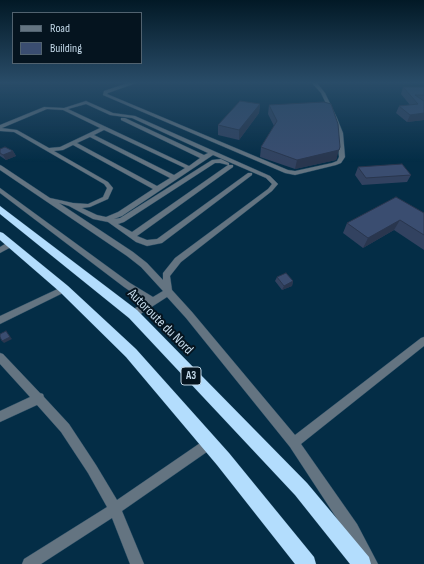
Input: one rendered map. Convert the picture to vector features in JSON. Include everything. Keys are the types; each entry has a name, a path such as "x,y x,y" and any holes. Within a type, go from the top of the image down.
{"highway":[{"name":"Autoroute du Nord","path":"0,209 133,314 301,488 362,564"},
{"name":"A3","path":"3,243 64,289 131,353 210,443 307,564"}],"street":[{"path":"0,128 43,109"},
{"path":"65,109 189,168"},
{"path":"102,109 205,158"},
{"path":"139,109 280,169 296,173 334,164 339,162 342,157 340,133 331,109"},
{"path":"112,114 133,117 268,177 275,184 270,190 178,260 166,275 168,292"},
{"path":"0,128 15,131 106,183 110,188 106,198 97,203 88,206 71,205"},
{"path":"48,150 60,149 104,128"},
{"path":"90,135 174,178"},
{"path":"73,143 157,189"},
{"path":"107,221 120,214 213,152"},
{"path":"107,221 122,220 214,161 221,161 266,181 270,185 270,190"},
{"path":"132,236 231,166"},
{"path":"0,167 38,194 130,254 144,265 189,315 294,443 352,529 371,564"},
{"path":"38,194 71,205 95,218 107,221 147,243 166,238 250,174"},
{"path":"0,190 126,285 153,302"},
{"path":"0,320 64,289"},
{"path":"133,314 168,292"},
{"path":"294,443 424,341"},
{"path":"0,357 39,398 64,428 92,469 115,509 137,564"},
{"path":"0,417 39,398"},
{"path":"29,564 115,509 210,443"}],"building":[{"path":"232,109 256,109 239,130 218,125"},
{"path":"271,109 333,109 338,124 339,150 297,160 261,147 277,121"},
{"path":"403,109 424,109 424,113 410,115"},
{"path":"5,147 13,151 3,155 0,153 0,149"},
{"path":"402,164 411,175 366,178 358,167"},
{"path":"396,197 424,213 424,235 400,220 368,238 347,223"},
{"path":"286,273 293,281 284,286 277,277"},
{"path":"6,331 10,337 2,341 0,334"}]}
